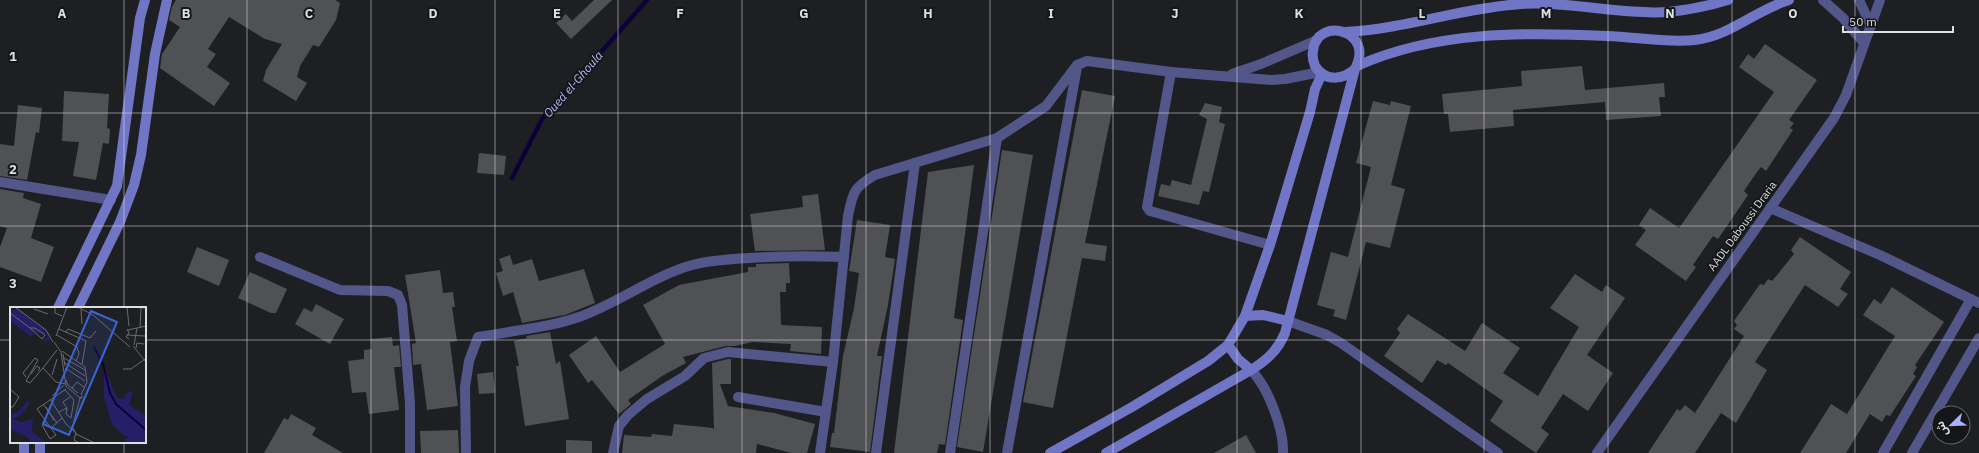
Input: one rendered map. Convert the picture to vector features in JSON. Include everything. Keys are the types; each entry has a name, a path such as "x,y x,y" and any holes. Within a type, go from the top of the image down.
{"street":[{"path":"58,307 117,186 140,18 145,0"},
{"path":"78,307 120,222 134,185 141,155 155,54 167,0"},
{"path":"1222,76 1261,64 1317,40 1330,31 1345,32 1395,27 1485,8 1522,4 1551,4 1668,12 1708,6 1728,0"},
{"path":"1317,40 1313,48 1312,56 1314,65 1321,73 1330,78 1340,78 1348,75 1356,68 1407,48 1454,39 1553,35 1623,37 1679,41 1696,40 1728,30 1767,8 1790,0"},
{"path":"1823,0 1843,18 1864,43"},
{"path":"1859,0 1871,26"},
{"name":"AADL Daboussi Draria","path":"1597,453 1834,118 1846,95 1880,0"},
{"path":"1106,453 1264,362 1280,344 1288,321 1360,52 1358,44 1353,37 1345,32"},
{"path":"820,453 833,362 848,216 853,194 860,184 875,175 997,138 1046,106 1077,65 1087,61 1172,72 1271,80 1286,80 1321,73"},
{"path":"1007,453 1077,65"},
{"path":"1172,72 1147,207 1150,211 1270,245"},
{"path":"1050,453 1202,365 1228,345 1246,316 1270,245 1310,112 1315,88 1321,73"},
{"path":"950,453 997,138"},
{"path":"876,453 914,163"},
{"path":"0,182 111,200"},
{"path":"1770,208 1880,255 1975,301 1883,453"},
{"path":"466,453 465,387 468,362 478,337 545,326 579,317 623,298 662,277 692,265 721,260 794,256 844,257"},
{"path":"260,257 340,290 388,291 398,295 402,305 410,403 410,453"},
{"path":"1246,316 1272,316 1322,332 1341,343 1498,453"},
{"path":"1912,453 1979,338"},
{"path":"1228,345 1238,359 1251,370 1262,383 1277,421 1283,444 1283,453"},
{"path":"613,453 619,426 628,415 647,399 685,376 704,358 728,352 833,362"},
{"path":"738,397 826,412"}],"building":[{"path":"176,0 335,0 340,3 336,20 319,47 313,45 300,66 297,77 307,83 296,101 263,81 266,70 282,44 265,39 229,17 208,49 216,54 207,67 230,83 214,106 160,68 162,54 180,27 169,20 172,7"},
{"path":"594,0 612,0 571,39 556,23 566,14 572,21"},
{"path":"1765,44 1817,80 1789,120 1794,123 1790,128 1793,130 1766,171 1761,167 1757,172 1744,191 1748,195 1718,239 1713,236 1693,265 1696,267 1686,281 1635,245 1646,230 1639,225 1650,208 1679,228 1774,92 1739,67 1748,54 1754,59"},
{"path":"1582,66 1585,90 1664,83 1665,97 1659,97 1661,116 1606,120 1605,102 1513,110 1514,126 1450,132 1448,114 1444,114 1442,94 1522,86 1521,71"},
{"path":"1082,90 1115,96 1085,243 1107,246 1105,261 1082,258 1053,408 1023,402"},
{"path":"64,91 109,94 107,128 110,129 109,144 103,143 96,180 73,176 79,142 62,141"},
{"path":"1373,101 1390,105 1391,101 1411,106 1391,185 1405,189 1390,248 1366,242 1346,320 1333,316 1335,310 1317,305 1331,252 1348,257 1371,167 1356,163"},
{"path":"1205,103 1222,107 1219,122 1225,124 1209,192 1203,191 1199,205 1158,196 1161,184 1170,186 1172,180 1191,185 1207,119 1199,115"},
{"path":"18,105 42,108 39,133 36,132 27,180 0,176 0,144 14,146"},
{"path":"1002,150 1033,155 983,452 957,447"},
{"path":"479,153 506,156 504,175 477,173"},
{"path":"974,165 954,318 963,320 945,445 939,444 937,453 894,453 928,172"},
{"path":"0,189 24,193 23,198 41,204 31,238 54,247 41,282 0,267 0,247 7,228 0,226"},
{"path":"818,194 825,250 755,251 750,214 803,207 802,196"},
{"path":"857,220 890,225 885,257 895,259 888,305 877,356 882,356 870,452 830,447 832,433 834,433 843,356 854,308 859,273 849,271"},
{"path":"1800,237 1851,272 1840,289 1848,294 1838,307 1805,285 1755,362 1767,370 1736,423 1721,413 1695,453 1648,453 1677,409 1680,411 1685,405 1695,413 1744,336 1734,329 1737,325 1734,321 1760,284 1764,285 1768,279 1772,281 1794,254 1791,250"},
{"path":"197,247 229,260 219,286 187,272"},
{"path":"510,255 513,265 532,259 539,281 584,269 595,303 565,315 522,323 513,292 503,296 496,273 503,271 499,259"},
{"path":"789,263 790,283 786,283 786,292 780,292 781,325 822,327 821,354 790,351 791,344 752,342 735,346 726,346 683,357 686,363 662,376 628,400 631,404 619,414 592,380 588,383 569,355 596,336 620,372 665,344 643,305 679,285 748,272 748,267 756,267 756,264"},
{"path":"440,270 443,293 453,292 455,307 452,307 457,341 450,342 458,406 427,410 421,364 413,365 412,344 416,343 405,275"},
{"path":"250,272 287,289 276,313 271,313 238,298"},
{"path":"1575,274 1602,292 1606,285 1625,298 1587,355 1613,373 1588,411 1563,394 1541,428 1549,434 1536,453 1490,421 1503,401 1448,363 1446,365 1437,360 1422,383 1384,356 1400,333 1397,329 1408,314 1465,351 1482,323 1520,348 1503,373 1538,396 1579,327 1550,308"},
{"path":"1892,287 1944,322 1915,365 1917,367 1913,374 1916,376 1890,416 1886,415 1882,422 1870,414 1846,453 1800,453 1831,404 1847,414 1895,336 1863,315 1874,299 1881,304"},
{"path":"316,304 344,319 330,344 295,324 304,308 312,312"},
{"path":"550,332 556,364 560,361 569,419 525,426 516,366 519,366 514,341 527,338 526,336"},
{"path":"392,337 393,346 399,345 401,367 394,367 399,410 369,414 366,392 352,393 348,361 364,359 364,350 372,349 371,339"},
{"path":"731,359 731,384 720,384 728,406 774,413 815,424 807,453 791,453 757,444 756,453 622,453 624,435 651,437 652,434 672,436 674,424 713,428 714,430 712,363"},
{"path":"493,372 495,393 479,394 477,374"},
{"path":"291,414 316,428 312,435 343,453 264,453 284,418 288,420"},
{"path":"458,430 459,453 421,453 420,431"},
{"path":"1246,435 1256,453 1214,453"},
{"path":"566,440 592,441 592,453 566,453"}],"waterway":[{"name":"Oued el-Ghoula","path":"512,178 542,119 647,0"}]}
